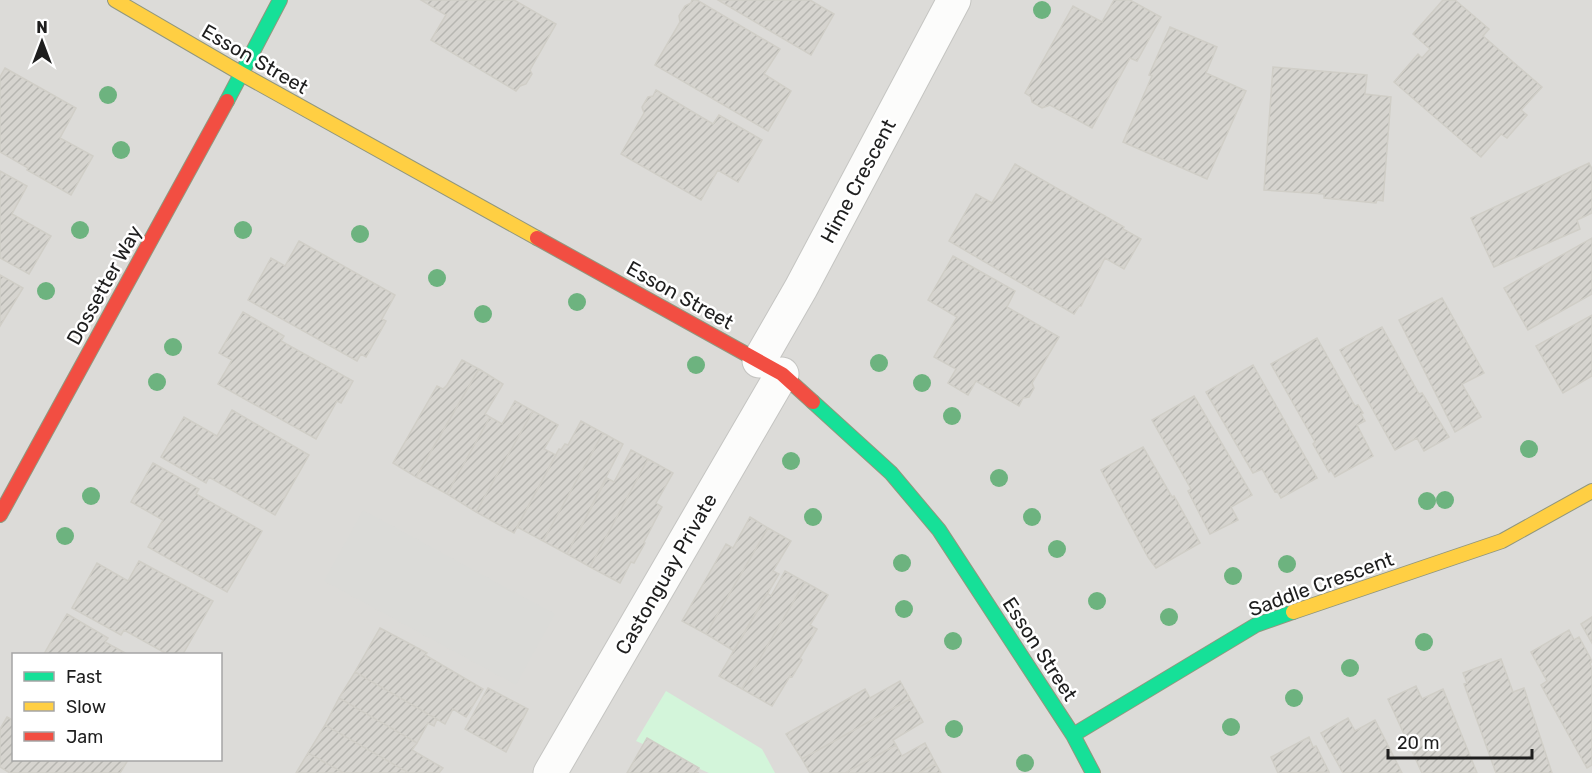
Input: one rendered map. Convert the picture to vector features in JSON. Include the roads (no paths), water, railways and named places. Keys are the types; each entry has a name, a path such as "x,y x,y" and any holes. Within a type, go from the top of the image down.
{"street":[{"name":"Esson Street","path":"115,0 242,74 771,368 891,473 939,530 1073,735 1093,773"},
{"path":"242,74 280,0"},
{"name":"Hime Crescent","path":"771,368 807,278 954,0"},
{"name":"Dossetter Way","path":"0,515 242,74"},
{"name":"Castonguay Private","path":"550,773 771,368"},
{"name":"Saddle Crescent","path":"1073,735 1256,625 1502,541 1592,491"}]}
